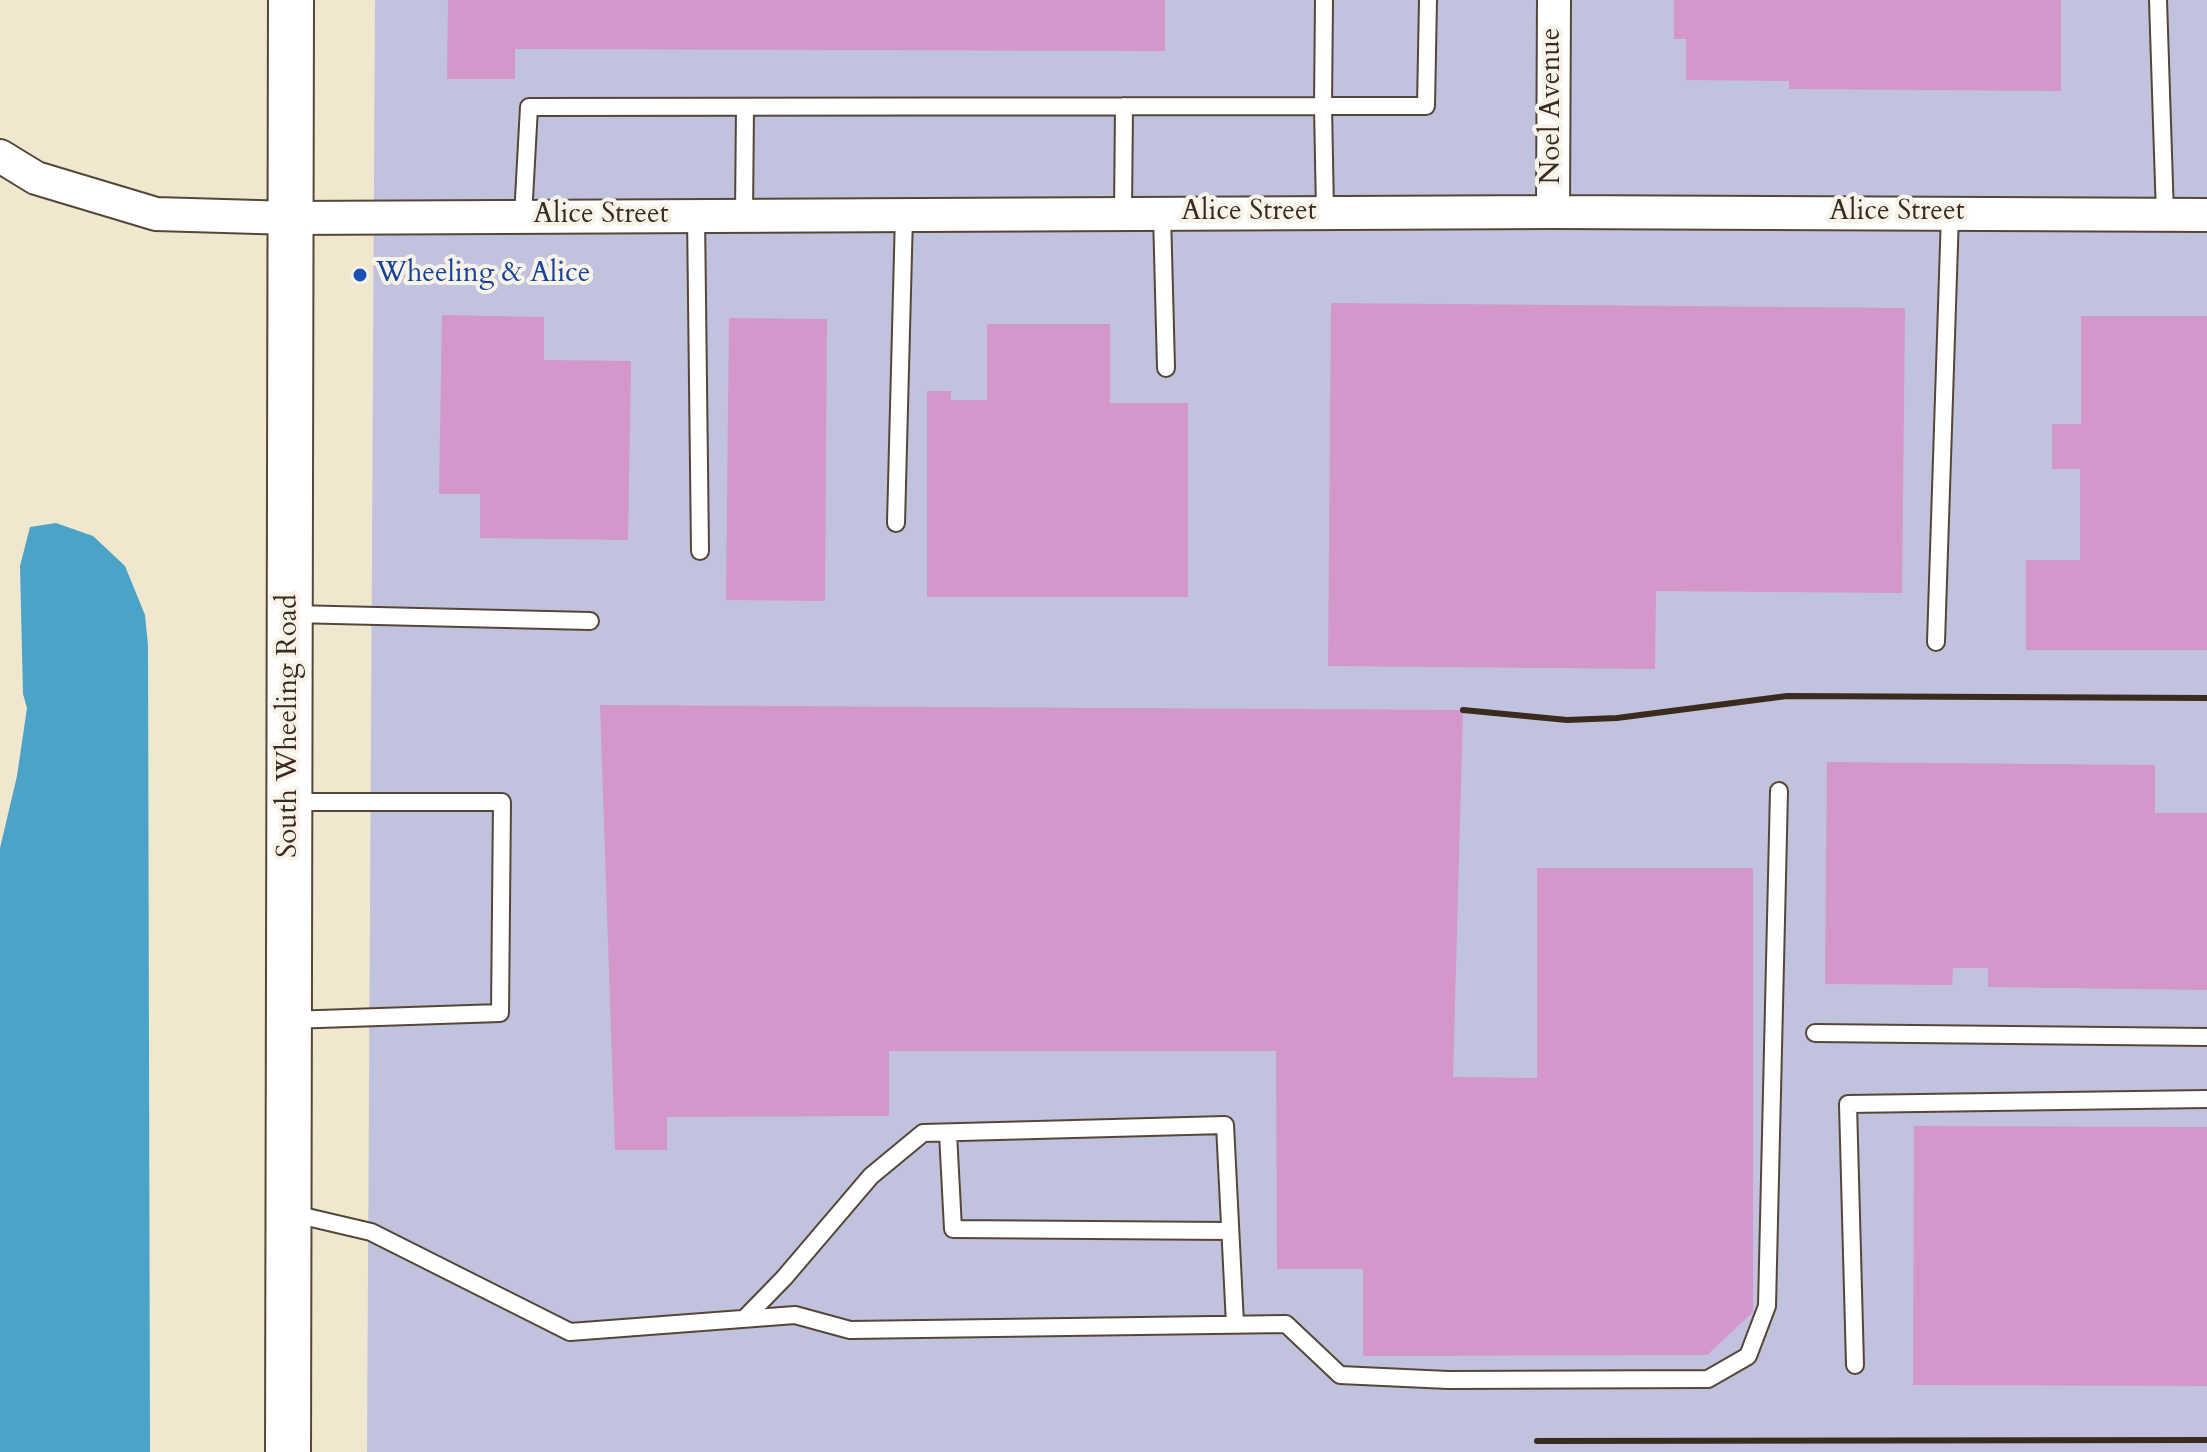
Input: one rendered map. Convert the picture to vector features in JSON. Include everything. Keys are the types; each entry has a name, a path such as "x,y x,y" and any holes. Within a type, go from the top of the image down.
{"main road":[{"name":"South Wheeling Road","path":"288,1452 291,0"}],"street":[{"name":"Noel Avenue","path":"1553,212 1554,0"},
{"name":"Alice Street","path":"0,156 36,178 156,214 291,218 1325,212 2207,215"}],"lane":[{"path":"1324,0 1325,212"},
{"path":"523,217 529,107 1426,106 1428,0"},
{"path":"2158,0 2165,215"},
{"path":"1123,214 1124,106"},
{"path":"744,215 745,107"},
{"path":"1162,214 1166,368"},
{"path":"1936,642 1950,214"},
{"path":"696,215 700,551"},
{"path":"896,523 904,215"},
{"path":"290,614 590,621"},
{"path":"289,1213 371,1232 570,1332 795,1315 850,1330 1286,1324 1340,1375 1448,1380 1708,1379 1748,1356 1767,1306 1779,791"},
{"path":"289,1020 500,1013 502,817 502,802 290,802"},
{"path":"1815,1033 2207,1037"},
{"path":"1855,1365 1848,1104 2207,1099"},
{"path":"745,1318 784,1278 871,1176 923,1133 1225,1125 1235,1324"},
{"path":"948,1133 953,1229 1230,1231"}],"shaded area":[{"path":"375,0 2207,0 2207,1452 367,1452"}],"water":[{"path":"56,523 93,536 125,566 145,615 148,645 150,1452 0,1452 0,848 17,776 27,708 23,694 20,566 30,527"}],"building":[{"path":"448,0 1165,0 1165,51 515,49 515,79 447,79"},
{"path":"1674,0 2061,0 2061,91 1789,89 1789,81 1686,80 1686,39 1674,39"},
{"path":"1331,303 1905,308 1902,593 1656,591 1655,669 1328,666"},
{"path":"442,315 544,317 544,360 631,361 628,540 480,538 480,494 439,494"},
{"path":"2081,316 2207,316 2207,650 2026,650 2026,560 2080,560 2080,469 2052,469 2052,424 2081,424"},
{"path":"729,318 827,319 825,601 726,600"},
{"path":"987,324 1110,324 1110,403 1188,403 1188,597 927,597 927,391 951,391 951,400 987,400"},
{"path":"600,705 1463,710 1453,1077 1537,1078 1537,868 1753,868 1753,1312 1707,1355 1363,1356 1363,1269 1277,1269 1276,1051 889,1051 889,1116 667,1117 667,1150 615,1150"},
{"path":"1827,762 2155,765 2155,813 2207,813 2207,990 1988,987 1988,968 1953,968 1952,985 1825,984"},
{"path":"1914,1126 2207,1127 2207,1386 1913,1385"}],"railway":[{"path":"1463,710 1567,720 1617,718 1787,696 2207,698"},
{"path":"1537,1441 2207,1440"}],"place":[{"name":"Wheeling & Alice","path":"360,275"}]}
